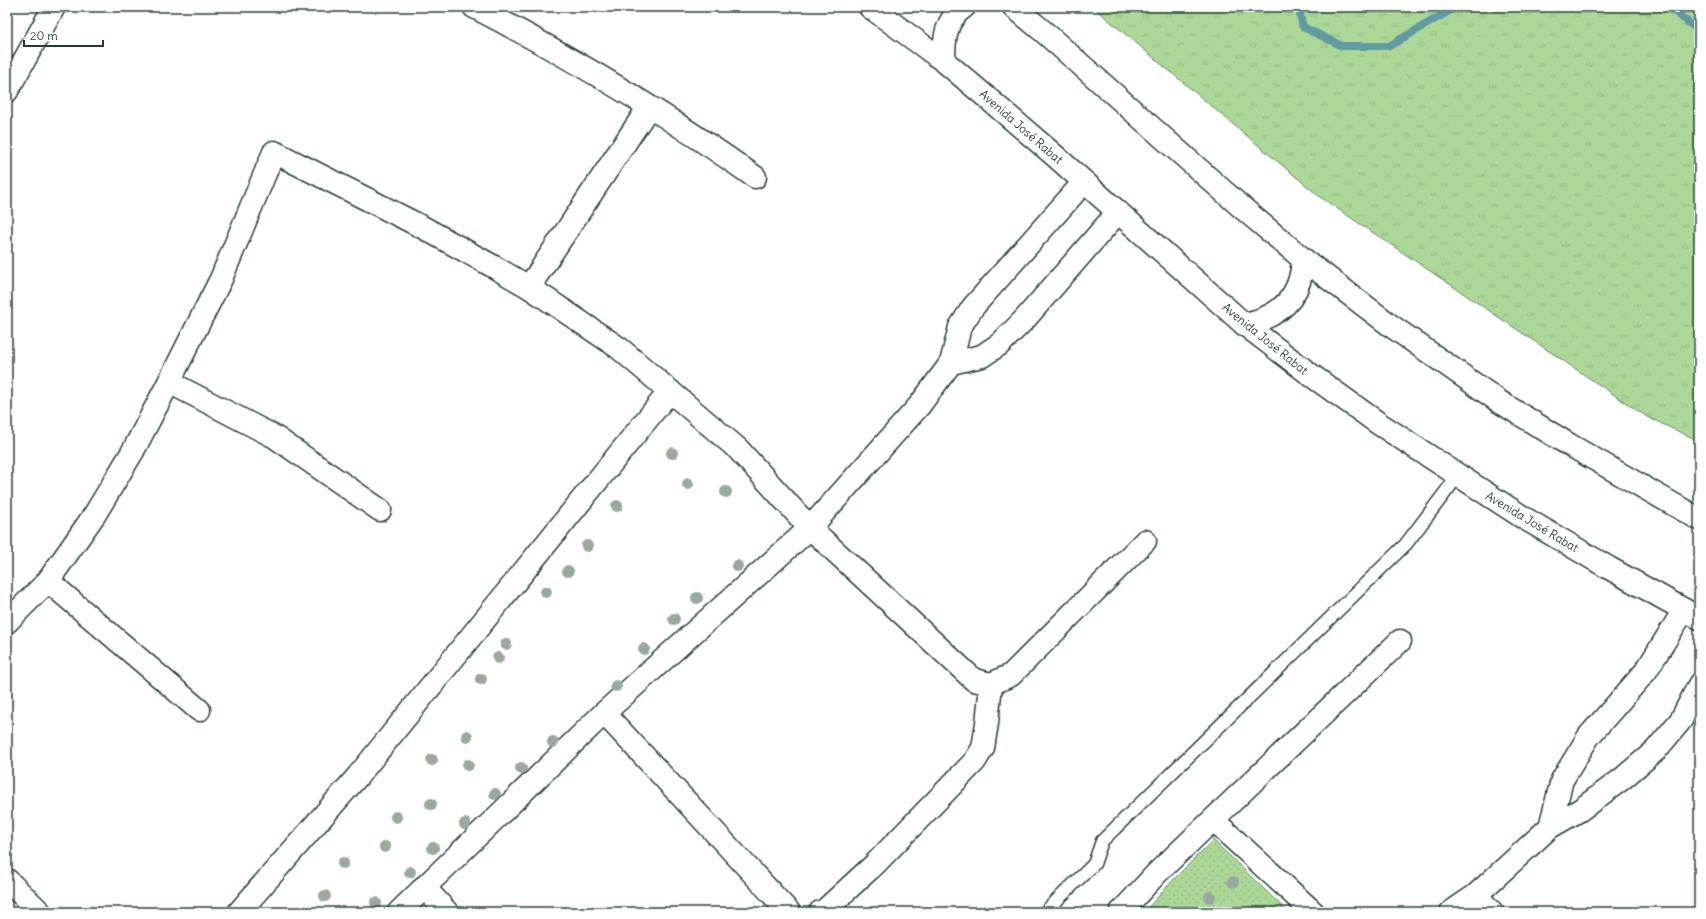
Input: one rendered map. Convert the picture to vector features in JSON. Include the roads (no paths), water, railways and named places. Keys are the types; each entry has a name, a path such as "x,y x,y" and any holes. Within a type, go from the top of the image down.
{"street":[{"path":"7,91 54,7"},
{"path":"474,7 515,28 601,77 709,144 755,177"},
{"name":"Avenida José Rabat","path":"870,7 944,61 1084,182 1244,324 1353,406 1457,477 1537,526 1692,614"},
{"path":"944,61 944,40 947,28 953,17 964,7"},
{"path":"1014,7 1239,205 1303,259 1390,325 1500,402 1568,444 1699,519"},
{"path":"529,287 649,107"},
{"path":"7,622 48,581 95,514 132,451 221,279 274,152 424,228 529,287 619,348 738,449 810,528 974,680 991,684 1011,675 1145,541"},
{"path":"399,912 604,713 810,528 919,406 951,364 960,327 973,307 1084,182"},
{"path":"951,364 982,356 1000,344 1024,319 1118,212"},
{"path":"1244,324 1268,317 1286,305 1297,287 1303,259"},
{"path":"169,382 275,437 380,510"},
{"path":"239,912 358,776 670,391"},
{"path":"48,581 200,710"},
{"path":"1550,828 1562,780 1585,742 1646,671 1692,614"},
{"path":"1122,912 1157,873 1400,641"},
{"path":"820,912 825,910 875,864 975,761 983,748 988,723 991,684"},
{"path":"1451,912 1476,895 1550,828 1580,810 1656,750 1681,720 1699,685"},
{"path":"604,713 789,912"},
{"path":"1213,820 1313,912"},
{"path":"7,880 40,912"},
{"path":"424,887 447,912"},
{"path":"1476,895 1492,912"}],"lane":[{"path":"1046,912 1094,864 1102,841 1406,544 1457,477"}],"waterway":[{"path":"1298,7 1303,27 1342,46 1389,46 1456,7"},
{"path":"1669,7 1699,31"}]}
